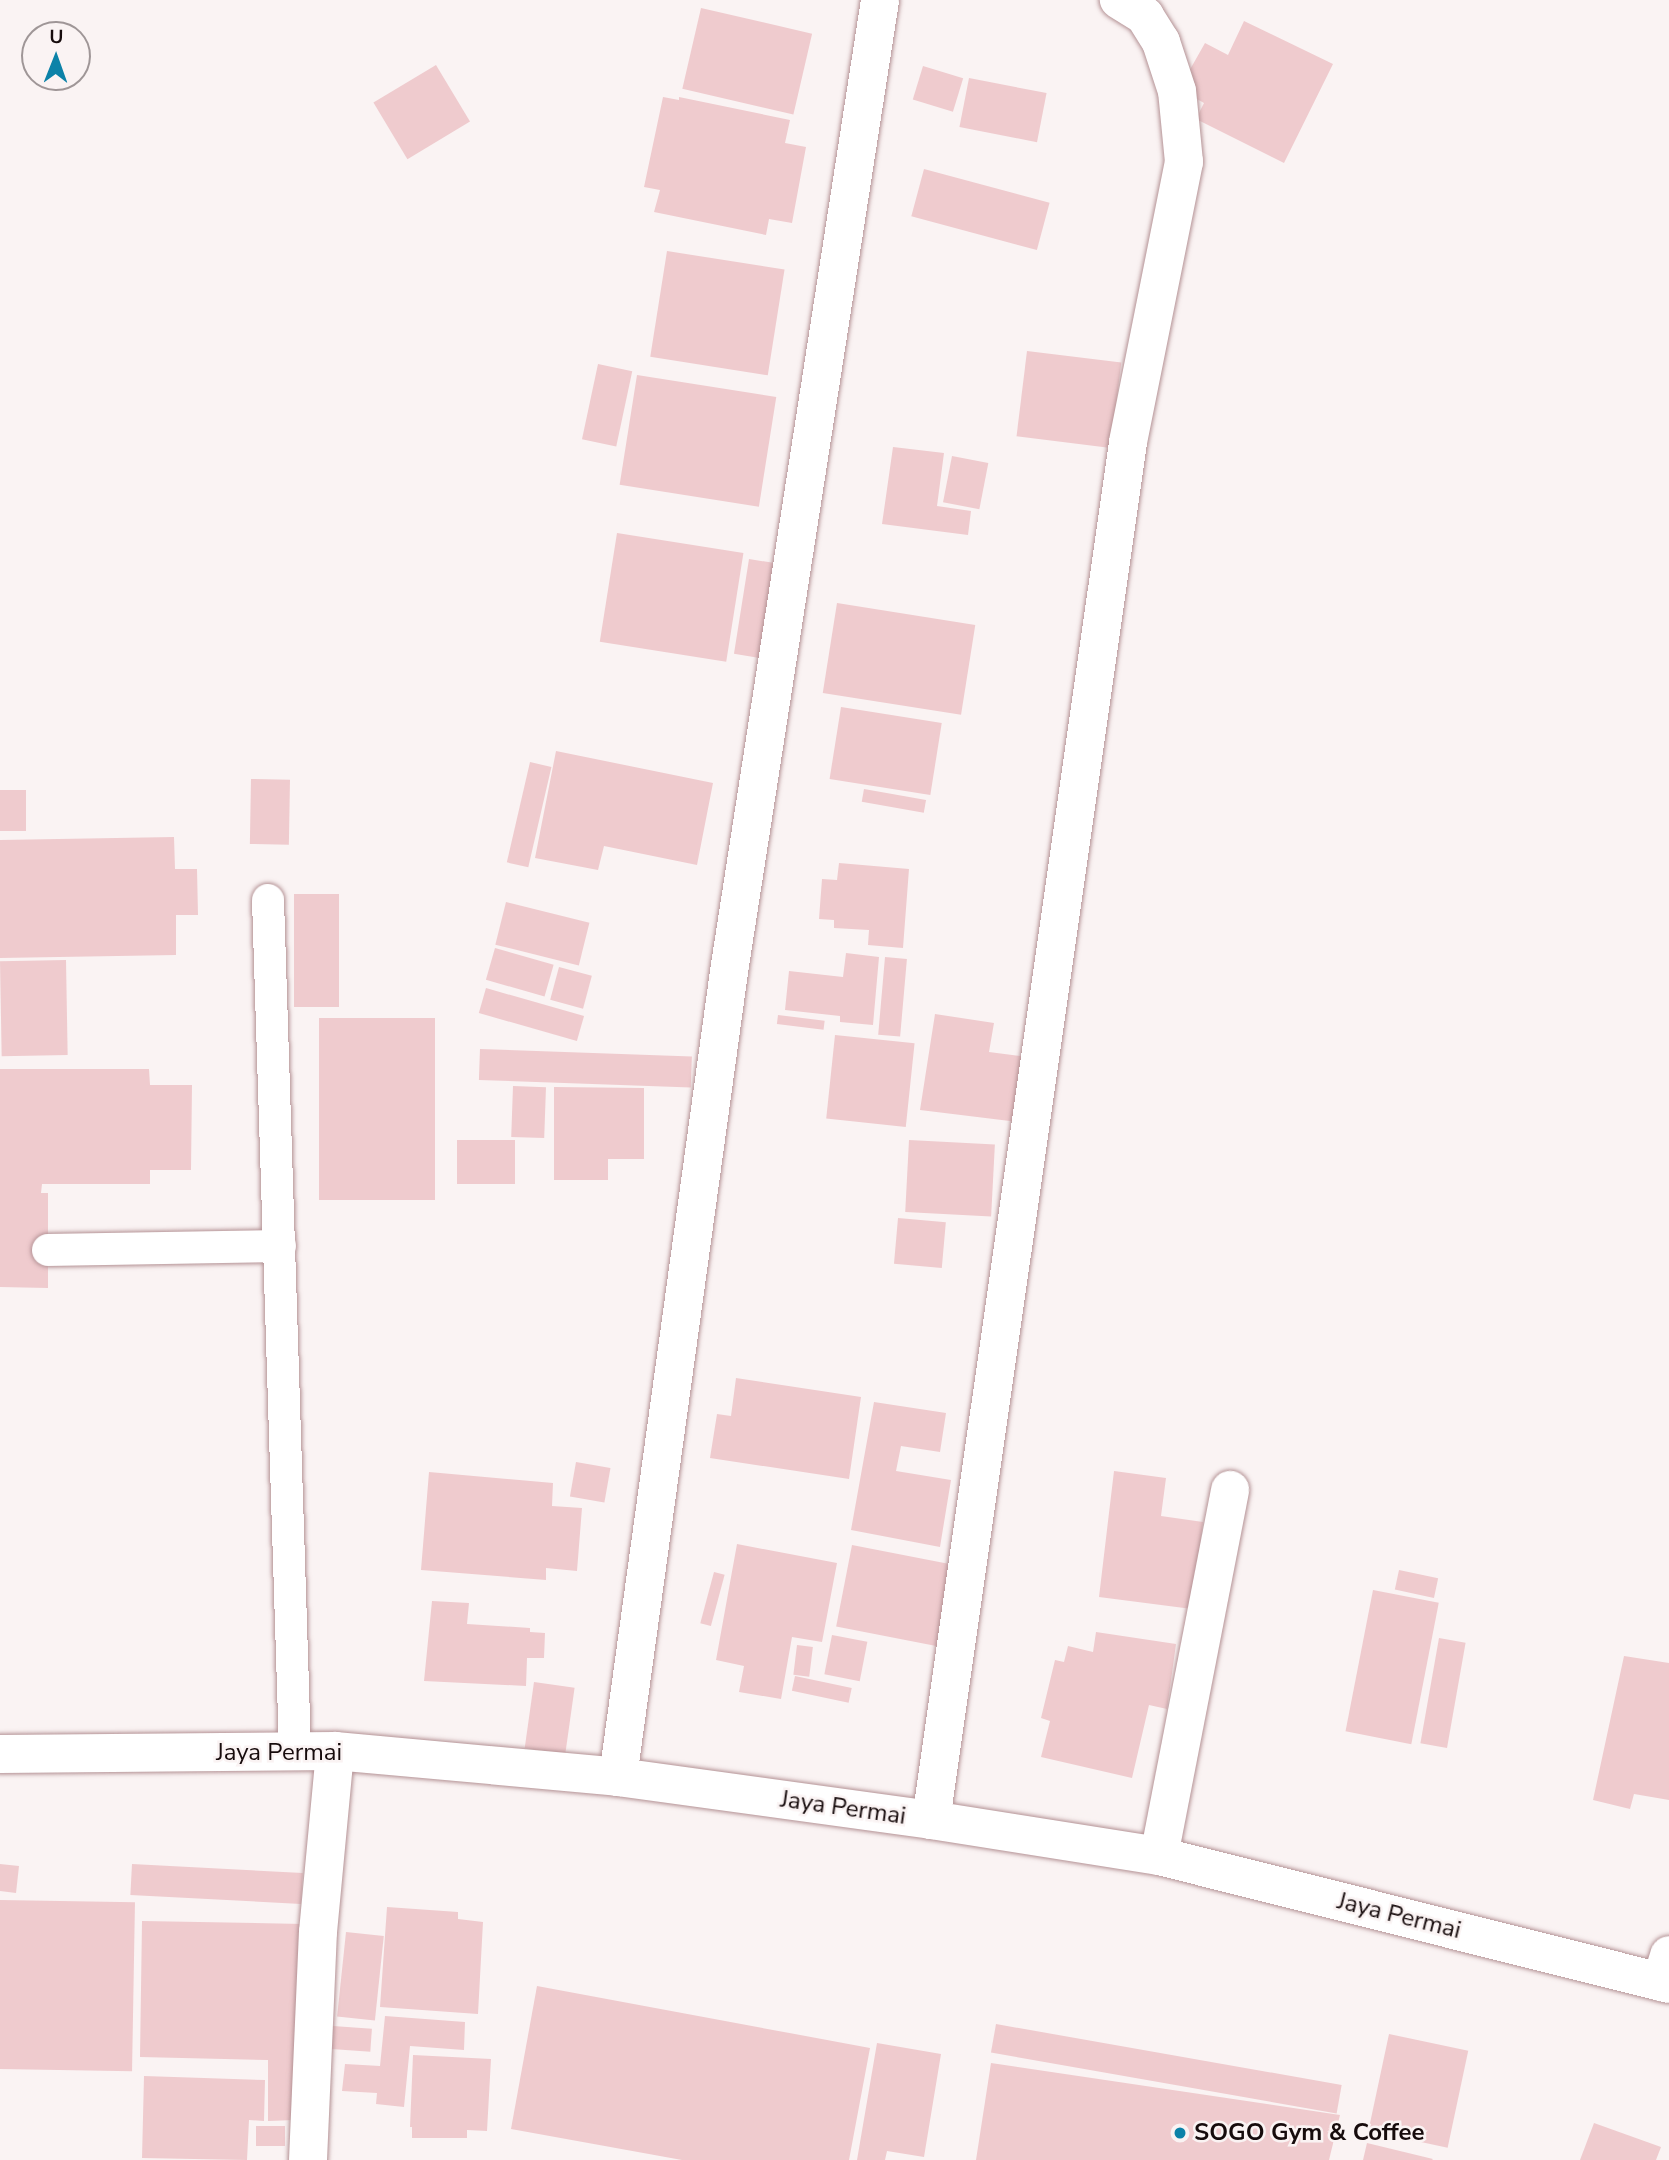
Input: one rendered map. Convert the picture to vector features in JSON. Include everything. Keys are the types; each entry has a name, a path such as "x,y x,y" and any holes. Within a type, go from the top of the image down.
{"street":[{"path":"618,1777 730,965 880,0"},
{"path":"931,1820 1128,442 1184,162 1177,91 1161,43 1145,16 1118,0"},
{"path":"1159,1856 1230,1490"},
{"path":"308,2160 318,1932 335,1751"},
{"name":"Jaya Permai","path":"0,1754 335,1751 618,1777 931,1820 1159,1856 1666,1973"}],"lane":[{"path":"268,900 295,1751"},
{"path":"48,1250 280,1246"}],"building":[{"path":"701,8 812,34 793,115 682,89"},
{"path":"1244,21 1333,64 1284,163 1196,119 1204,103 1179,89 1205,43 1228,55"},
{"path":"436,65 470,122 407,159 373,103"},
{"path":"923,66 963,78 953,112 913,99"},
{"path":"969,78 1047,93 1037,142 959,127"},
{"path":"663,97 679,100 679,97 790,120 785,143 806,147 792,223 769,219 766,235 654,212 660,190 644,187"},
{"path":"924,169 1050,203 1037,250 911,216"},
{"path":"667,251 785,270 768,375 650,357"},
{"path":"1027,351 1121,363 1111,448 1017,436"},
{"path":"598,364 632,371 616,447 582,439"},
{"path":"637,375 776,397 759,507 620,485"},
{"path":"893,447 944,453 937,506 971,511 968,535 882,524"},
{"path":"952,456 988,463 979,509 943,502"},
{"path":"617,533 743,553 726,662 600,642"},
{"path":"749,559 775,563 760,658 734,654"},
{"path":"837,603 975,625 961,715 823,693"},
{"path":"841,707 942,723 930,795 830,779"},
{"path":"556,751 713,783 697,865 604,846 598,870 535,858"},
{"path":"530,762 551,767 528,867 507,862"},
{"path":"251,779 290,780 289,845 250,844"},
{"path":"864,789 926,800 924,813 862,802"},
{"path":"0,790 26,790 26,831 0,831"},
{"path":"174,837 175,869 197,869 198,915 176,915 176,955 0,958 0,840"},
{"path":"839,863 909,869 903,948 868,945 869,930 834,928 834,920 819,919 822,879 837,880"},
{"path":"294,894 339,894 339,1007 294,1007"},
{"path":"506,902 589,923 579,965 495,945"},
{"path":"495,948 554,965 545,997 486,980"},
{"path":"846,953 879,957 873,1025 840,1022 840,1016 785,1010 789,971 843,977"},
{"path":"885,957 907,959 900,1037 878,1035"},
{"path":"66,960 68,1055 2,1056 0,961"},
{"path":"559,967 592,976 583,1009 550,1000"},
{"path":"486,988 584,1016 577,1041 479,1013"},
{"path":"935,1014 994,1023 989,1052 1028,1057 1018,1122 920,1110"},
{"path":"778,1015 825,1021 824,1030 777,1024"},
{"path":"319,1018 435,1018 435,1200 319,1200"},
{"path":"835,1035 915,1043 906,1127 826,1119"},
{"path":"480,1049 692,1056 691,1087 479,1080"},
{"path":"0,1069 149,1069 150,1085 192,1085 191,1170 150,1170 150,1184 42,1184 41,1193 48,1193 48,1288 0,1287"},
{"path":"513,1086 546,1087 544,1138 511,1137"},
{"path":"554,1087 644,1088 644,1159 608,1159 608,1180 554,1180"},
{"path":"457,1140 515,1140 515,1184 457,1184"},
{"path":"909,1140 995,1145 991,1216 905,1212"},
{"path":"898,1218 946,1222 942,1268 894,1264"},
{"path":"736,1378 861,1397 849,1479 710,1458 717,1414 731,1416"},
{"path":"874,1402 946,1413 940,1452 901,1446 896,1471 951,1480 940,1547 851,1530"},
{"path":"576,1462 610,1468 604,1503 570,1496"},
{"path":"1114,1471 1166,1478 1161,1516 1203,1522 1192,1609 1099,1597"},
{"path":"429,1472 553,1483 552,1506 582,1508 577,1571 546,1568 546,1580 421,1570"},
{"path":"737,1544 837,1563 822,1642 792,1637 781,1699 739,1692 744,1666 716,1660"},
{"path":"852,1545 961,1566 945,1648 836,1626"},
{"path":"1399,1570 1438,1578 1434,1598 1395,1590"},
{"path":"714,1572 725,1575 711,1626 700,1623"},
{"path":"1373,1590 1439,1603 1411,1744 1346,1731"},
{"path":"432,1601 469,1603 467,1624 530,1628 530,1632 545,1633 544,1658 527,1658 526,1686 424,1681"},
{"path":"1096,1632 1176,1644 1167,1709 1149,1705 1132,1778 1041,1757 1050,1721 1041,1718 1055,1660 1064,1662 1068,1646 1093,1652"},
{"path":"832,1635 867,1642 860,1681 824,1674"},
{"path":"1439,1638 1466,1643 1447,1748 1420,1743"},
{"path":"797,1645 813,1647 809,1677 793,1675"},
{"path":"1624,1656 1669,1663 1669,1800 1634,1794 1630,1809 1593,1800"},
{"path":"795,1676 852,1688 849,1703 792,1691"},
{"path":"534,1682 575,1688 565,1754 525,1748"},
{"path":"0,1864 19,1866 16,1893 0,1891"},
{"path":"132,1864 303,1873 301,1904 130,1895"},
{"path":"0,1900 135,1902 132,2071 0,2069"},
{"path":"387,1907 458,1912 458,1919 483,1922 478,2014 380,2007"},
{"path":"142,1921 304,1924 295,2120 268,2121 268,2060 140,2057"},
{"path":"346,1932 384,1936 375,2021 337,2017"},
{"path":"537,1986 870,2048 849,2160 682,2160 511,2129"},
{"path":"385,2016 465,2022 464,2050 410,2046 404,2107 376,2104 377,2093 342,2091 345,2064 380,2066"},
{"path":"996,2024 1342,2085 1337,2114 991,2053"},
{"path":"333,2026 372,2029 370,2052 331,2049"},
{"path":"1389,2034 1468,2051 1448,2148 1368,2131"},
{"path":"877,2043 941,2054 924,2157 887,2151 885,2160 857,2160"},
{"path":"413,2055 491,2059 487,2131 467,2130 467,2138 412,2138 410,2127"},
{"path":"991,2063 1340,2115 1329,2160 976,2160"},
{"path":"144,2076 265,2080 264,2121 249,2120 247,2160 142,2158"},
{"path":"1594,2123 1661,2147 1656,2160 1580,2160"},
{"path":"256,2126 285,2126 285,2146 256,2146"},
{"path":"1367,2143 1433,2159 1363,2160"}],"place":[{"name":"SOGO Gym & Coffee","path":"1180,2133"}]}
